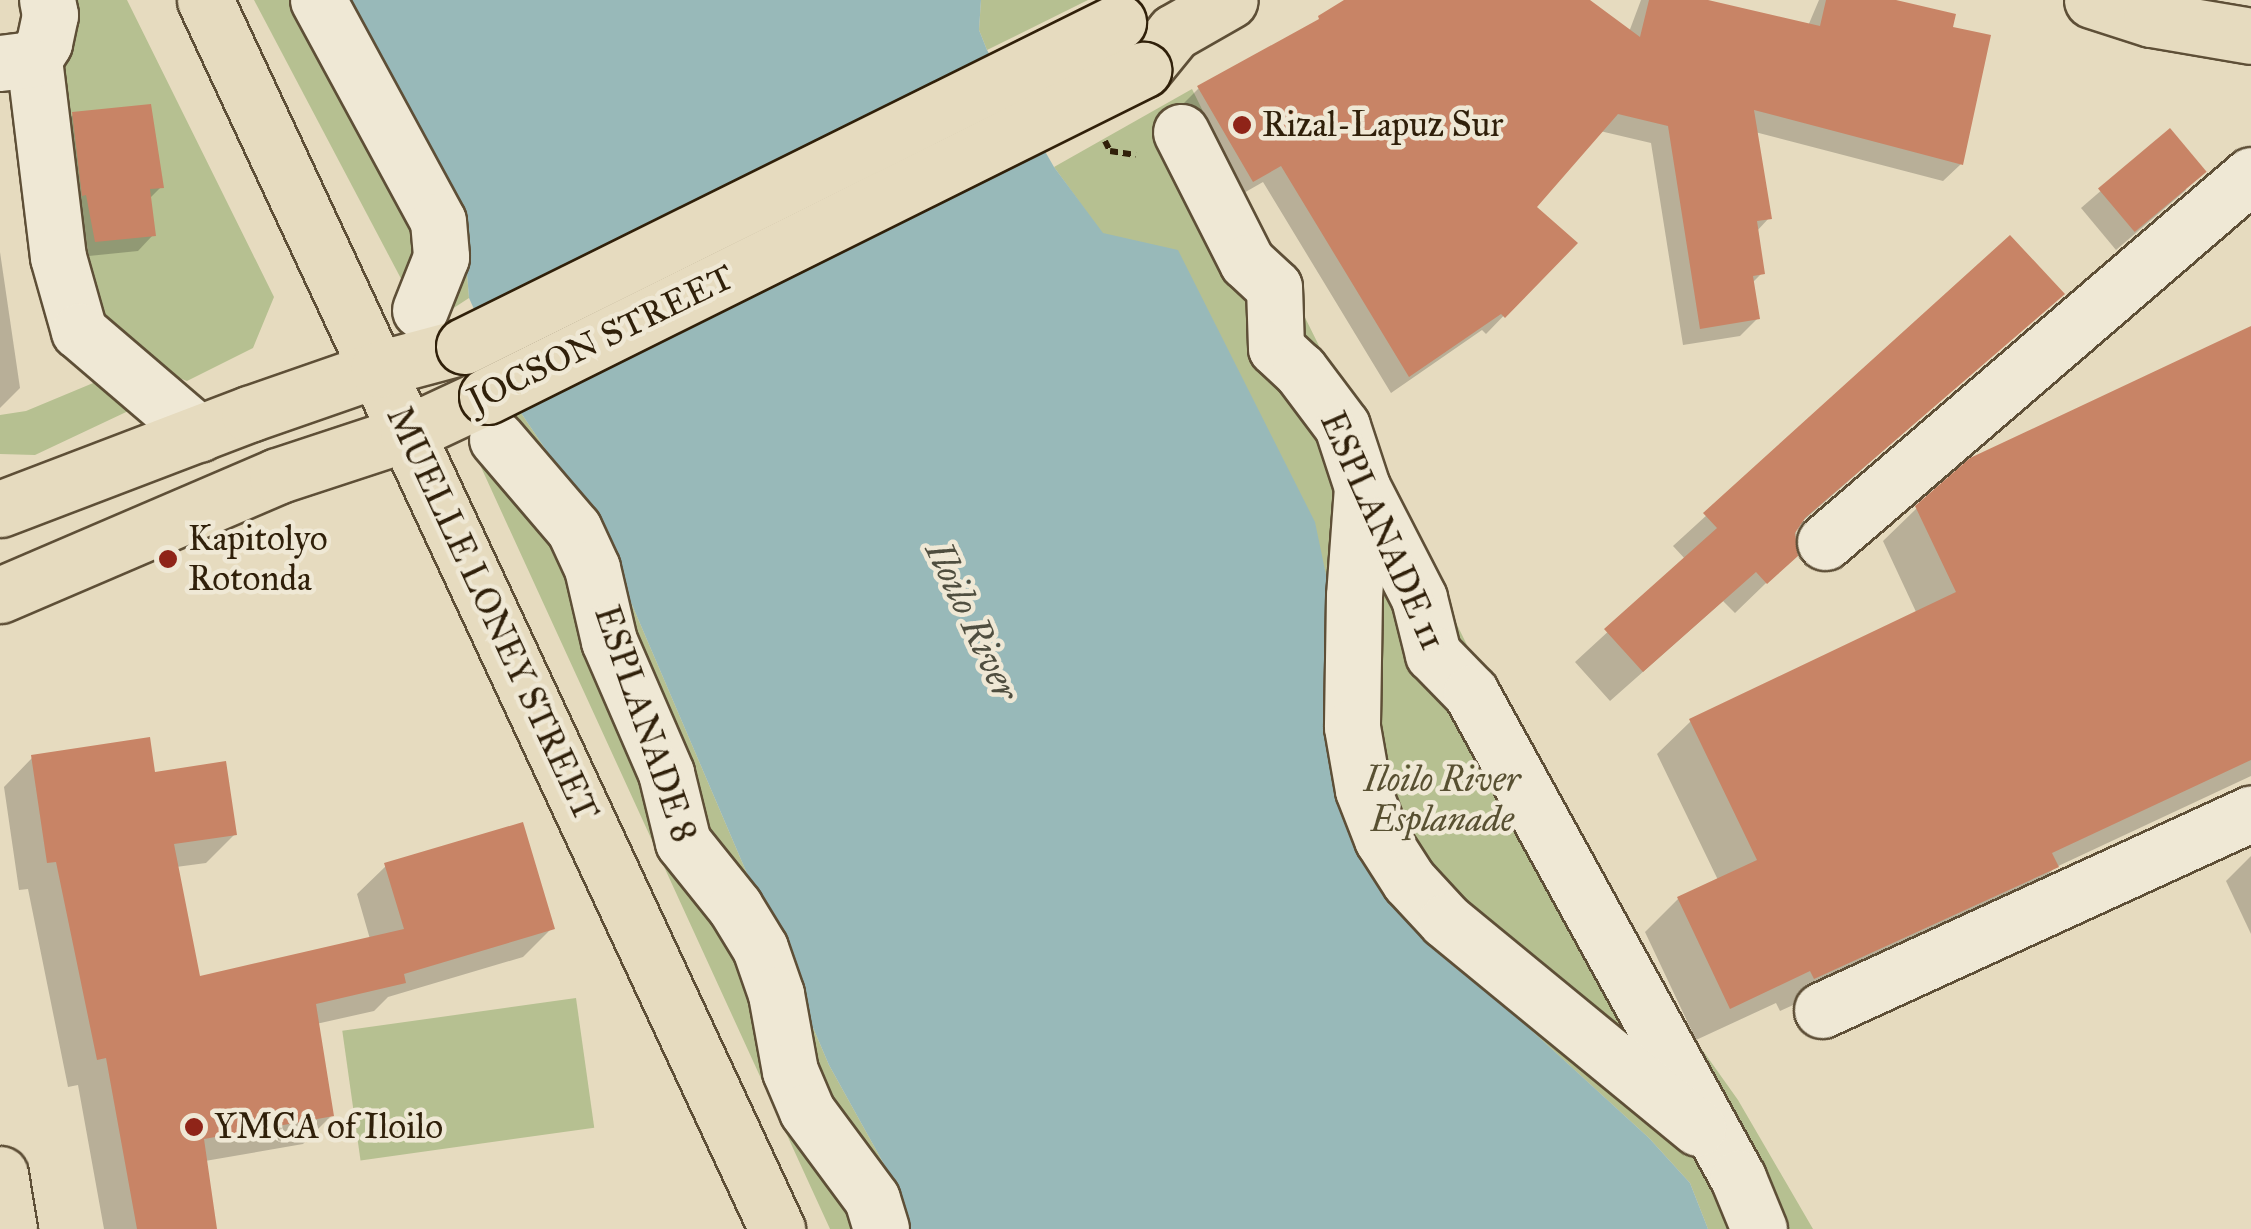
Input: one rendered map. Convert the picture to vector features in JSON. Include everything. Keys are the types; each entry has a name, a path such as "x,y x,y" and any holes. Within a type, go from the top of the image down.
{"main road":[{"name":"MUELLE LONEY STREET","path":"205,0 777,1229"},
{"name":"JOCSON STREET","path":"0,595 277,476 408,433 492,418 1159,51 1230,0"},
{"path":"2092,0 2166,22 2251,36"},
{"name":"JOCSON STREET","path":"0,509 378,369 464,346 1118,22 1159,51"},
{"path":"0,1174 8,1229"}],"street":[{"path":"47,0 50,15 44,43 17,61 74,318 80,331 111,363 200,434"},
{"path":"318,0 438,221 441,258 420,310"},
{"name":"ESPLANADE 11","path":"1181,132 1247,262 1274,288 1276,348 1300,370 1342,426 1362,487 1419,598 1433,654 1471,693 1738,1178 1759,1229"},
{"path":"1825,542 2251,175"},
{"name":"ESPLANADE 8","path":"492,418 574,529 592,568 609,641 666,773 683,842 735,907 760,948 776,994 790,1071 807,1112 872,1199 881,1229"},
{"name":"ESPLANADE 11","path":"1362,487 1353,613 1352,727 1363,790 1382,840 1409,880 1446,921 1715,1141"},
{"path":"1822,1010 2251,814"}],"green space":[{"path":"74,0 127,0 274,297 253,348 187,381 127,358 99,321 65,106 65,65 77,29"},
{"path":"254,0 344,0 462,213 469,298 443,315 407,290"},
{"path":"981,0 1088,0 987,50 979,30"},
{"name":"Iloilo River Esplanade","path":"1192,89 1467,645 1617,930 1738,1100 1813,1229 1708,1229 1690,1183 1649,1138 1406,916 1314,525 1054,167"},
{"path":"110,376 141,405 35,455 0,454 0,415 26,411"},
{"path":"521,413 600,530 829,1065 885,1166 909,1229 830,1229 464,430"},
{"path":"576,998 594,1128 361,1161 342,1031"}],"water":[{"name":"Iloilo River","path":"344,0 981,0 979,30 987,50 1054,167 1103,233 1178,250 1315,522 1334,613 1332,768 1449,955 1649,1138 1690,1183 1708,1229 909,1229 885,1166 829,1065 600,530 521,413 469,298 462,213"}],"building":[{"path":"1344,0 1590,0 1640,37 1649,0 1708,0 1820,26 1826,0 1896,0 1956,14 1953,27 1991,35 1963,165 1754,110 1772,219 1757,221 1765,274 1753,276 1760,319 1700,329 1668,126 1618,114 1537,207 1578,243 1505,318 1501,314 1409,377 1281,166 1253,182 1197,86 1319,19"},
{"path":"151,104 164,188 150,189 156,236 95,242 86,195 82,196 72,112"},
{"path":"2170,128 2207,172 2135,232 2098,188"},
{"path":"2010,235 2065,294 1805,518 1795,533 1798,556 1767,584 1756,572 1643,672 1604,629 1717,528 1703,513"},
{"path":"2251,326 2251,760 2052,853 2059,867 1814,979 1810,971 1730,1009 1677,897 1757,860 1689,719 1956,592 1915,506 1970,458"},
{"path":"150,737 155,772 226,761 237,835 174,844 200,976 404,929 384,863 523,822 555,929 404,974 406,983 316,1004 334,1116 204,1139 217,1229 137,1229 106,1058 97,1060 56,862 47,863 31,755"}],"place":[{"name":"Rizal-Lapuz Sur","path":"1242,125"},
{"name":"Kapitolyo Rotonda","path":"168,559"},
{"name":"YMCA of Iloilo","path":"194,1127"}]}
